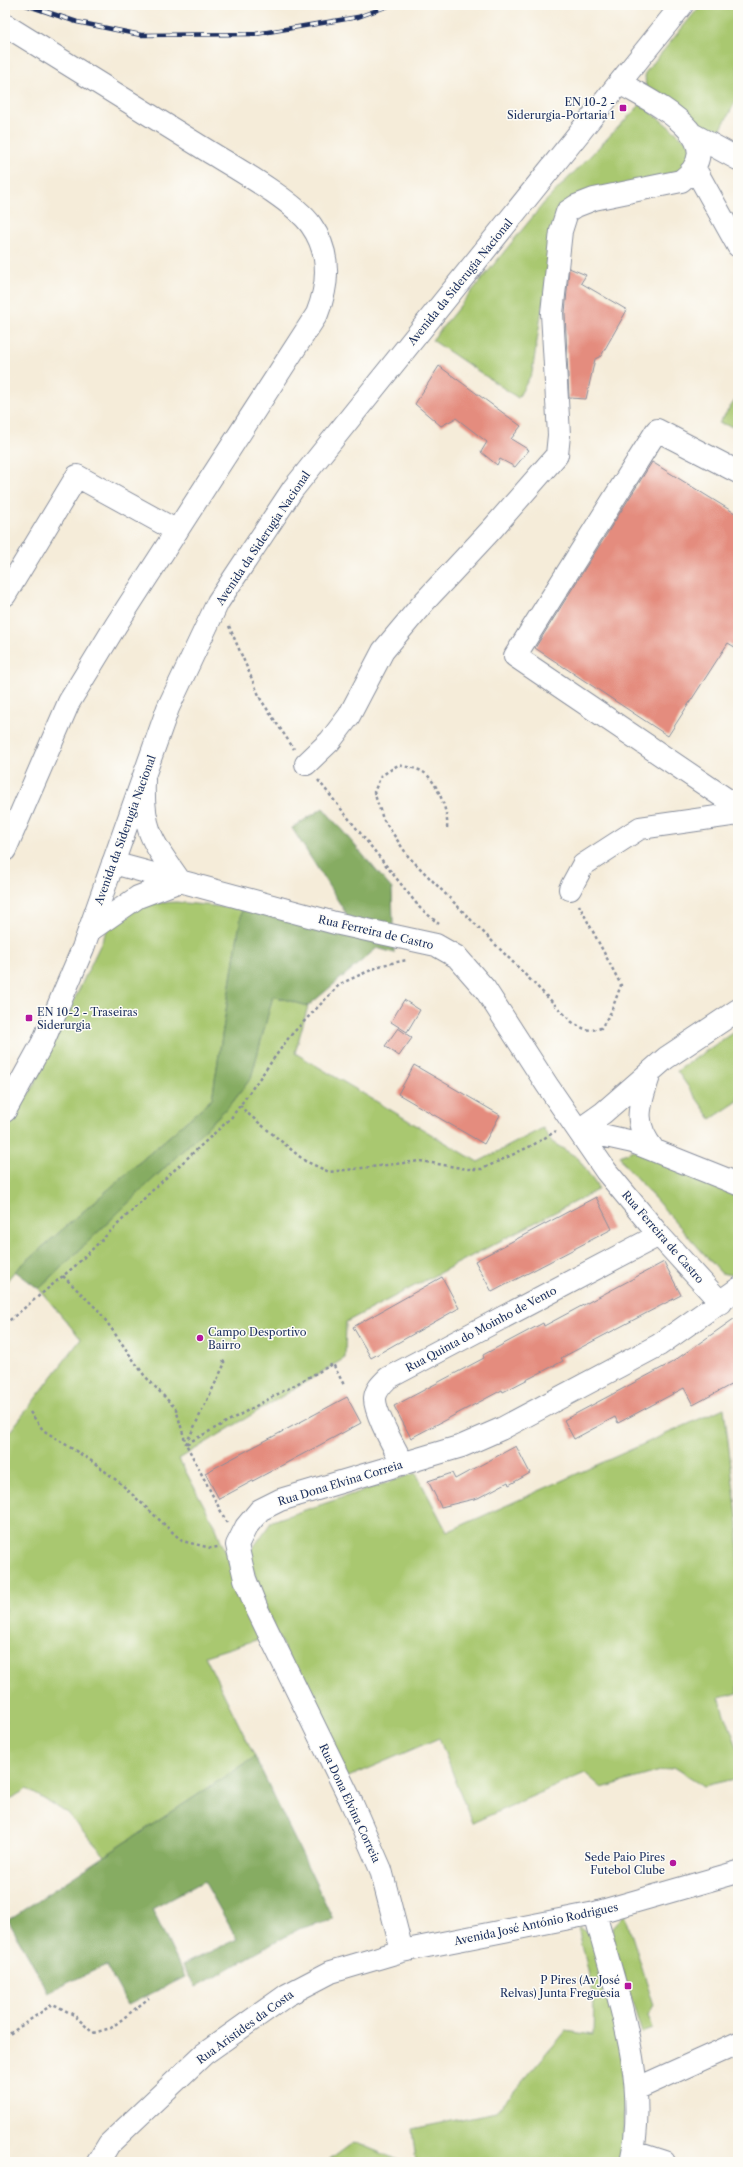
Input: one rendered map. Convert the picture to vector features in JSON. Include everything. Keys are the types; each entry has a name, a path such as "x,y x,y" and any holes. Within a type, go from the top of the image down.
{"street":[{"name":"Avenida da Siderugia Nacional","path":"5,1111 43,1042 114,863 168,708 218,602 293,490 682,5"},
{"path":"5,25 247,176 285,202 311,224 322,246 327,269 325,293 317,314 69,702 5,850"},
{"path":"306,764 330,741 349,716 384,650 424,602 493,528 557,455 559,435 552,314 561,231 567,212 576,206 594,199 681,181 691,174 698,160 700,150 694,135 685,124 620,83"},
{"path":"694,135 738,159"},
{"path":"694,167 738,246"},
{"path":"738,472 657,430 515,656 738,806"},
{"path":"5,594 77,476 177,531"},
{"path":"88,931 138,898 180,881 153,841 146,824 143,804 144,778"},
{"path":"570,889 583,866 640,828 738,814"},
{"name":"Rua Ferreira de Castro","path":"114,863 335,923 436,945 457,957 485,989 547,1085 606,1171 659,1235 721,1303"},
{"path":"579,1130 603,1113 658,1065 738,1010"},
{"path":"654,1150 644,1138 638,1120 638,1109 658,1065"},
{"path":"579,1130 625,1140 654,1150 738,1184"},
{"path":"606,1171 608,1160 614,1149 625,1140"},
{"name":"Rua Quinta do Moinho de Vento","path":"403,1464 377,1409 375,1399 380,1385 388,1378 659,1235"},
{"name":"Rua Dona Elvina Correia","path":"402,1951 381,1870 350,1799 256,1607 230,1546 260,1510 280,1500 343,1480 462,1446 501,1429 659,1345 721,1303 738,1289"},
{"name":"Avenida José António Rodrigues","path":"402,1951 596,1913 738,1872"},
{"path":"596,1913 626,2029 636,2089 636,2121 632,2157 664,2162"},
{"name":"Rua Aristides da Costa","path":"98,2162 109,2144 204,2054 287,1995 331,1972 402,1951"},
{"path":"636,2089 738,2043"}],"path":[{"path":"218,602 262,700 278,727 420,908 442,926"},
{"path":"447,828 448,819 440,793 424,772 398,765 381,776 374,792 383,819 408,856 572,1022 584,1030 592,1031 601,1028 611,1012 621,985 570,889"},
{"path":"5,1324 63,1276 231,1118 290,1036 340,984 382,965 411,960"},
{"path":"240,1105 246,1112 305,1160 329,1172 420,1162 468,1169 482,1169 533,1144 555,1131 579,1130"},
{"path":"30,1412 43,1430 93,1462 120,1483 182,1541 211,1548 230,1546 186,1444 176,1409 144,1375 100,1312 63,1276"},
{"path":"186,1444 225,1363 221,1358"},
{"path":"186,1444 333,1364 344,1385"},
{"path":"5,2037 53,2004 74,2015 94,2033 111,2028 149,1998"}],"green space":[{"path":"701,5 738,5 738,97 716,138 646,92 645,73"},
{"path":"641,104 690,144 692,158 682,170 558,207 532,373 518,398 432,340 544,203"},
{"path":"738,396 738,428 719,423"},
{"path":"323,808 392,889 394,953 377,948 308,1006 273,996 251,1078 232,1103 39,1289 15,1271 212,1099 242,909 330,932 347,915 292,828"},
{"path":"176,902 242,909 212,1099 15,1271 5,1283 5,1133 34,1085 111,922 141,904"},
{"path":"273,996 308,1006 295,1053 478,1162 543,1128 552,1142 578,1158 599,1189 346,1322 345,1358 179,1459 216,1528 259,1639 205,1656 255,1757 105,1856 67,1813 27,1789 5,1802 5,1438 81,1339 39,1289 232,1103 251,1078"},
{"path":"738,1029 738,1101 711,1119 677,1071"},
{"path":"633,1150 738,1185 738,1270 731,1275 721,1273 624,1164 620,1156"},
{"path":"724,1408 738,1524 738,1693 719,1698 738,1749 738,1778 704,1786 674,1767 602,1788 585,1773 472,1823 439,1738 346,1778 270,1619 248,1555 272,1521 416,1473 447,1532"},
{"path":"255,1757 333,1919 299,1929 196,1987 182,1965 237,1939 204,1881 152,1909 185,1977 128,2005 106,1965 48,1992 8,1920"},
{"path":"625,1914 654,2005 648,2015 653,2029 642,2033 614,1947 613,1927"},
{"path":"578,1927 599,1940 619,2029 625,2082 622,2162 416,2162 412,2129 496,2112 566,2031 593,2035 594,1997"},
{"path":"354,2142 403,2162 327,2162"}],"building":[{"path":"569,268 586,275 581,283 627,310 601,356 595,359 586,399 569,398 565,313"},
{"path":"439,366 521,426 511,439 529,450 515,467 500,459 497,465 481,452 487,442 456,418 441,426 415,404"},
{"path":"652,462 738,515 738,649 728,643 668,736 535,648"},
{"path":"404,1000 420,1010 407,1032 391,1022"},
{"path":"398,1028 412,1038 399,1056 385,1046"},
{"path":"414,1065 500,1115 484,1144 398,1094"},
{"path":"596,1197 612,1229 492,1292 475,1261"},
{"path":"664,1262 681,1295 561,1358 563,1361 503,1392 502,1390 411,1438 394,1406 484,1358 483,1355 543,1323 544,1326"},
{"path":"442,1277 459,1308 371,1358 353,1327"},
{"path":"738,1316 738,1381 693,1405 684,1388 618,1423 615,1417 574,1439 564,1420 671,1363"},
{"path":"347,1397 361,1423 219,1499 205,1473"},
{"path":"516,1446 530,1473 509,1485 508,1482 478,1498 441,1507 428,1481 452,1473 455,1479"}],"railway":[{"path":"26,5 77,22 141,35 256,34 358,17 391,5"}],"place":[{"name":"EN 10-2 - Siderurgia-Portaria 1","path":"623,108"},
{"name":"EN 10-2 - Traseiras Siderurgia","path":"29,1018"},
{"name":"Campo Desportivo Bairro","path":"200,1338"},
{"name":"Sede Paio Pires Futebol Clube","path":"673,1863"},
{"name":"P Pires (Av José Relvas) Junta Freguesia","path":"628,1986"}]}
